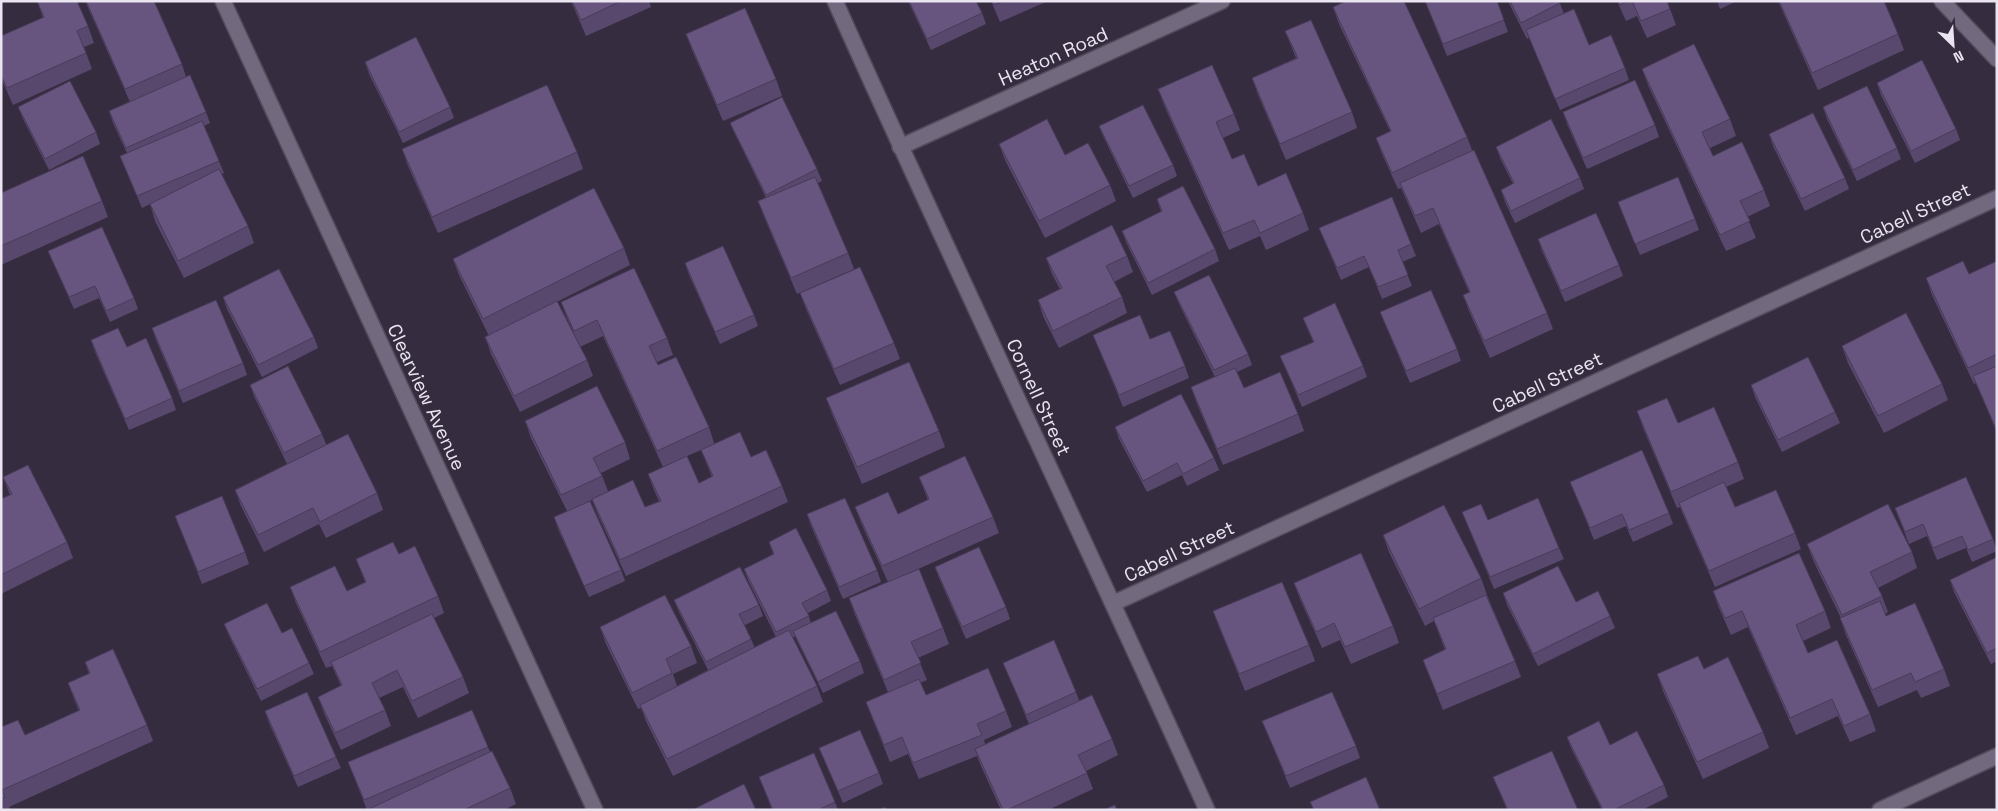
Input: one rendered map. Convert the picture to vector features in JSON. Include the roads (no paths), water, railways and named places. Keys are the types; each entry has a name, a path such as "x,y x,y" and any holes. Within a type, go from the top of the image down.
{"street":[{"name":"Clearview Avenue","path":"223,1 595,810"},
{"name":"Cornell Street","path":"835,1 900,147 1114,603 1207,810"},
{"name":"Heaton Road","path":"900,147 1222,1"},
{"path":"1942,1 1997,60"},
{"name":"Cabell Street","path":"1114,603 1997,198"},
{"path":"1880,810 1997,756"}]}
